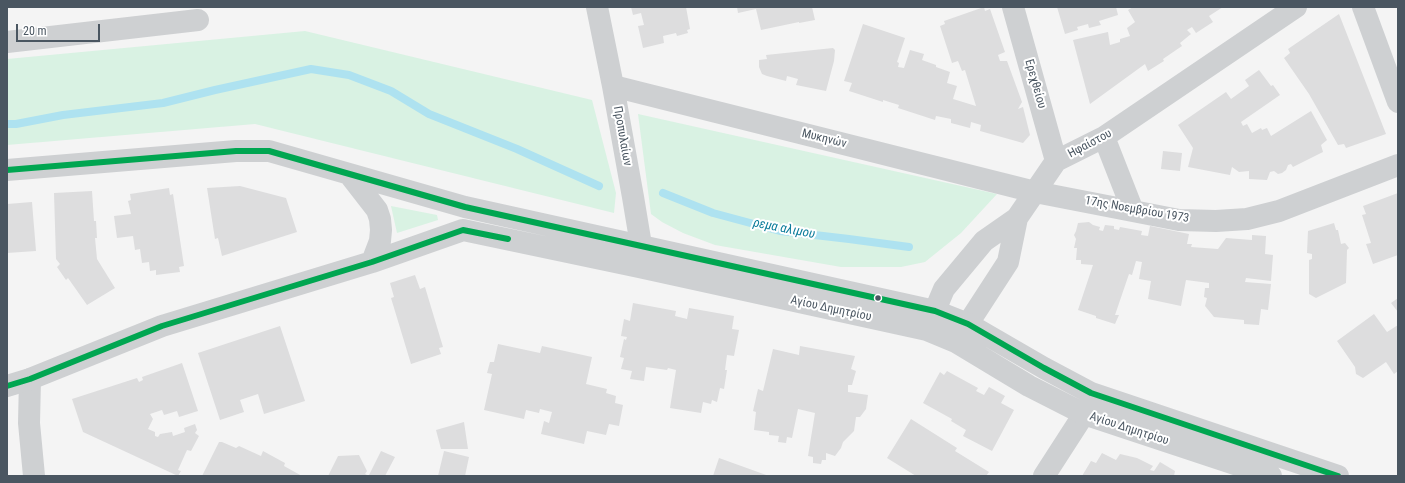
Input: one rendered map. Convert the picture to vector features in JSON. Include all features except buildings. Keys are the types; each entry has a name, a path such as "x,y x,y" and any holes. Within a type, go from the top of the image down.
{"street":[{"name":"Προπυλαίων","path":"596,7 613,86 633,197 640,245 639,266"},
{"name":"Ερεχθείου","path":"1013,7 1056,161"},
{"name":"Ηφαίστου","path":"956,342 1008,262 1018,218 1056,161 1104,137 1296,7"},
{"path":"1363,7 1398,102"},
{"path":"7,42 198,20"},
{"name":"Μυκηνών","path":"613,86 1035,192"},
{"path":"1104,137 1133,211"},
{"name":"Αγίου Δημητρίου","path":"7,170 236,151 269,151 465,208 640,245 931,320 956,342 1030,386 1084,414 1271,476"},
{"name":"17ης Νοεμβρίου 1973","path":"1035,192 1179,220 1216,221 1247,219 1279,211 1398,165"},
{"path":"349,174 377,210 380,219 380,241 372,262"},
{"path":"931,320 944,289 984,241 1018,218"},
{"name":"Αγίου Δημητρίου","path":"7,386 30,379 162,326 372,262 463,230 639,266 931,320 968,324 1091,393 1338,476"},
{"path":"30,379 29,423 34,476"},
{"path":"1044,476 1084,414"}],"green space":[{"path":"305,31 592,100 616,193 614,213 255,124 7,145 7,59"},
{"path":"638,114 997,194 961,233 925,262 901,267 841,267 715,245 683,233 662,222 651,214"},
{"path":"391,206 437,215 438,220 397,233"}],"waterway":[{"path":"7,124 16,124 63,115 163,103 311,69 349,75 391,91 429,114 517,149 599,186"},
{"name":"ρεμα αλιμου","path":"663,193 713,213 780,231 909,247"}],"transit line":[{"path":"7,170 236,151 269,151 465,207 935,311 968,324 1091,393 1338,476"},
{"path":"7,386 30,379 162,326 372,262 463,230 508,239"}]}
